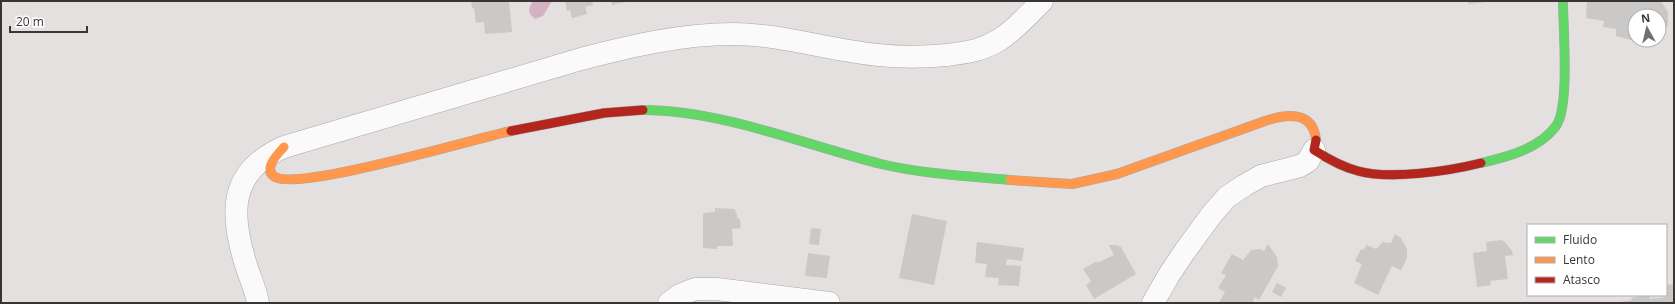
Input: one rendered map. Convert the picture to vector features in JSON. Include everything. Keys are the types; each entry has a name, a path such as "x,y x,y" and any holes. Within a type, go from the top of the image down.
{"street":[{"path":"258,303 236,226 235,211 245,178 253,167 265,157 284,147 581,59 665,40 734,34 781,38 852,52 897,56 930,57 974,52 1000,40 1042,1"},
{"path":"1314,150 1331,160 1362,172 1398,174 1428,172 1503,158 1541,142 1551,134 1557,125 1562,112 1564,92 1563,1"},
{"path":"284,147 272,160 270,169 273,175 277,178 295,179 322,176 382,164 507,132 574,118 631,110 659,110 690,114 726,122 882,164 922,171 1025,182 1072,184 1110,176 1283,116 1297,116 1307,122 1314,132 1316,140 1314,150 1308,161 1300,166 1261,176 1227,197 1212,214 1185,251 1153,303"},
{"path":"669,303 680,295 695,289 717,289 829,303"}],"shaded area":[{"path":"533,1 552,1 543,16 535,19 529,11"}],"building":[{"path":"471,1 509,1 512,32 485,34 484,22 476,23 474,8 472,8"},
{"path":"565,1 592,1 593,5 585,7 587,14 572,18 570,10 567,11"},
{"path":"611,1 626,1 626,2 612,5"},
{"path":"1468,1 1486,1 1486,2 1468,4"},
{"path":"1587,1 1661,1 1665,8 1627,8 1627,39 1616,36 1616,29 1603,27 1604,21 1586,18"},
{"path":"1667,10 1668,12 1667,26"},
{"path":"715,208 734,209 738,219 740,219 741,228 732,229 733,246 717,246 717,249 703,248 703,213 715,212"},
{"path":"912,214 947,221 934,285 899,278"},
{"path":"811,228 821,229 819,245 809,244"},
{"path":"1395,234 1401,238 1407,249 1407,258 1401,270 1392,266 1378,295 1354,283 1362,264 1355,261 1361,249 1363,250 1367,245 1376,249 1383,242 1391,243"},
{"path":"1501,240 1505,242 1512,251 1513,255 1505,256 1508,279 1490,281 1491,285 1477,287 1473,253 1487,251 1486,242"},
{"path":"977,242 1024,248 1022,261 1007,259 1006,265 1021,266 1019,286 998,285 999,278 985,277 987,264 975,263"},
{"path":"1268,244 1277,257 1278,266 1259,300 1255,297 1252,303 1219,303 1225,292 1218,288 1226,275 1221,273 1232,254 1243,260 1251,250 1260,249 1264,251"},
{"path":"1109,245 1117,245 1121,247 1136,274 1094,299 1086,285 1091,281 1083,269 1097,261 1097,263 1114,255"},
{"path":"808,253 830,256 827,278 805,276"},
{"path":"1277,283 1286,288 1281,297 1272,292"},
{"path":"1674,284 1674,303 1620,302 1632,300 1631,298 1642,296 1649,296 1650,299 1666,297 1667,285"}],"traffic: fast":[{"path":"1481,163 1522,151 1541,141 1556,126 1563,102 1564,85 1565,66 1563,1"},
{"path":"643,110 673,112 733,122 881,164 945,174 1010,180"}],"traffic: slow":[{"path":"1010,180 1072,184 1117,174 1265,121 1281,117 1290,116 1304,119 1310,123 1314,130 1316,140"},
{"path":"284,147 275,157 270,170 271,174 275,177 291,179 317,177 350,171 511,131"}],"traffic: jam":[{"path":"511,131 604,113 643,110"},
{"path":"1316,140 1314,150 1346,167 1371,174 1403,175 1453,169 1481,163"}]}
